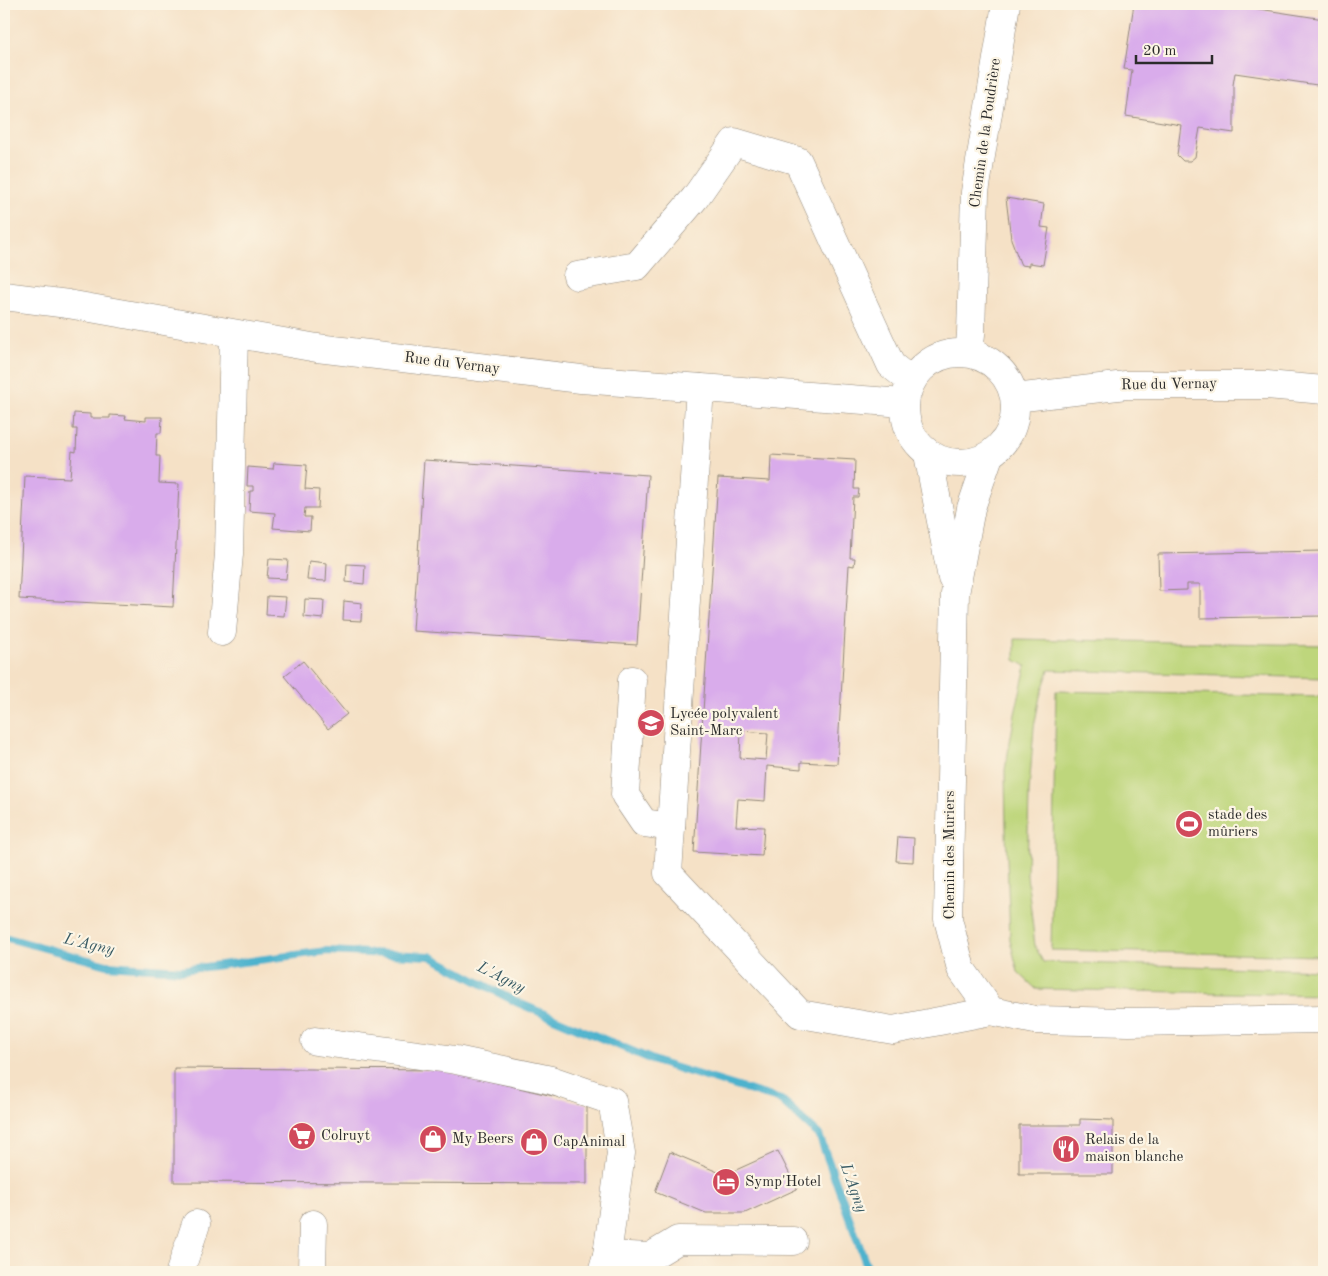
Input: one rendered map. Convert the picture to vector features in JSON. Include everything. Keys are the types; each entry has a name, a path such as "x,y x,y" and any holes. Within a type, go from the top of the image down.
{"street":[{"name":"Chemin de la Poudrière","path":"969,353 974,192 1006,4"},
{"path":"576,276 637,266 695,198 734,142 798,161 891,365 908,392"},
{"name":"Rue du Vernay","path":"4,296 68,304 317,348 552,376 700,388 908,392"},
{"path":"222,632 229,554 234,334"},
{"path":"969,353 986,358 999,368 1009,382 1015,398 1014,420 1005,440 989,456 969,463 948,462 928,454 914,440 906,422 908,392 926,363 947,354 969,353"},
{"name":"Rue du Vernay","path":"1015,398 1126,384 1267,385 1324,390"},
{"path":"700,388 668,873 800,1014 893,1030 991,1011 1035,1020 1120,1022 1324,1019"},
{"name":"Chemin des Muriers","path":"928,454 956,594"},
{"name":"Chemin des Muriers","path":"989,456 971,508 956,594 948,919 961,968 991,1011"},
{"path":"632,680 625,795 644,823 671,827"},
{"path":"315,1041 456,1060 550,1080 612,1102 621,1153 604,1263 650,1257 678,1240 793,1241"},
{"path":"180,1272 196,1224"},
{"path":"312,1272 313,1224"}],"green space":[{"path":"1015,639 1324,645 1324,678 1049,670 1040,696 1034,727 1029,791 1027,875 1035,946 1043,962 1324,970 1324,995 1036,989 1018,972 1010,940 1005,770 1026,666 1015,660"},
{"name":"stade des mûriers","path":"1056,691 1324,697 1324,956 1051,950"}],"building":[{"path":"1134,4 1247,4 1246,7 1324,19 1324,86 1235,73 1233,85 1234,133 1200,128 1195,157 1190,161 1183,161 1177,155 1181,125 1126,116 1132,70 1124,69"},
{"path":"1006,198 1044,204 1041,227 1049,228 1043,265 1029,263 1029,266 1021,265 1011,239"},
{"path":"74,413 90,414 90,418 110,418 110,415 126,416 125,419 146,421 146,417 162,417 161,433 157,433 156,456 160,456 159,483 179,484 173,607 19,599 25,476 70,478 72,451 76,452 77,429 73,429"},
{"path":"771,455 855,460 854,489 859,489 858,497 853,497 850,558 855,558 854,566 849,565 837,764 801,762 801,769 767,766 765,801 738,799 736,826 764,827 762,856 694,852 718,478 770,481","holes":["741,731 768,733 766,760 740,758"]},
{"path":"424,460 648,475 637,645 413,631"},
{"path":"274,463 307,465 305,489 319,490 318,508 305,508 304,517 311,517 310,531 273,528 275,513 249,511 250,491 253,491 253,486 247,486 248,467 273,469"},
{"path":"1324,551 1324,616 1200,618 1200,584 1187,584 1187,590 1159,591 1158,554"},
{"path":"269,559 288,560 286,579 267,578"},
{"path":"309,561 327,563 326,581 307,580"},
{"path":"347,564 365,565 364,584 346,582"},
{"path":"267,596 286,597 284,616 266,615"},
{"path":"305,599 324,600 323,619 304,617"},
{"path":"344,601 362,603 361,621 343,620"},
{"path":"303,661 347,714 328,729 284,676"},
{"path":"898,837 914,838 913,862 896,861"},
{"path":"174,1068 442,1070 587,1104 587,1184 174,1182"},
{"name":"Relais de la maison blanche","path":"1080,1119 1113,1120 1113,1174 1019,1174 1019,1125 1080,1125"},
{"name":"Symp'Hotel","path":"778,1151 797,1189 745,1213 706,1213 655,1192 670,1152 725,1175"}],"waterway":[{"name":"L'Agny","path":"4,937 107,965 182,970 327,951 430,956 516,1002 660,1063 781,1100 819,1135 869,1272"}],"place":[{"name":"Lycée polyvalent Saint-Marc","path":"651,723"},
{"name":"stade des mûriers","path":"1189,824"},
{"name":"Colruyt","path":"302,1136"},
{"name":"My Beers","path":"433,1139"},
{"name":"CapAnimal","path":"534,1142"},
{"name":"Relais de la maison blanche","path":"1066,1149"},
{"name":"Symp'Hotel","path":"726,1182"}]}
